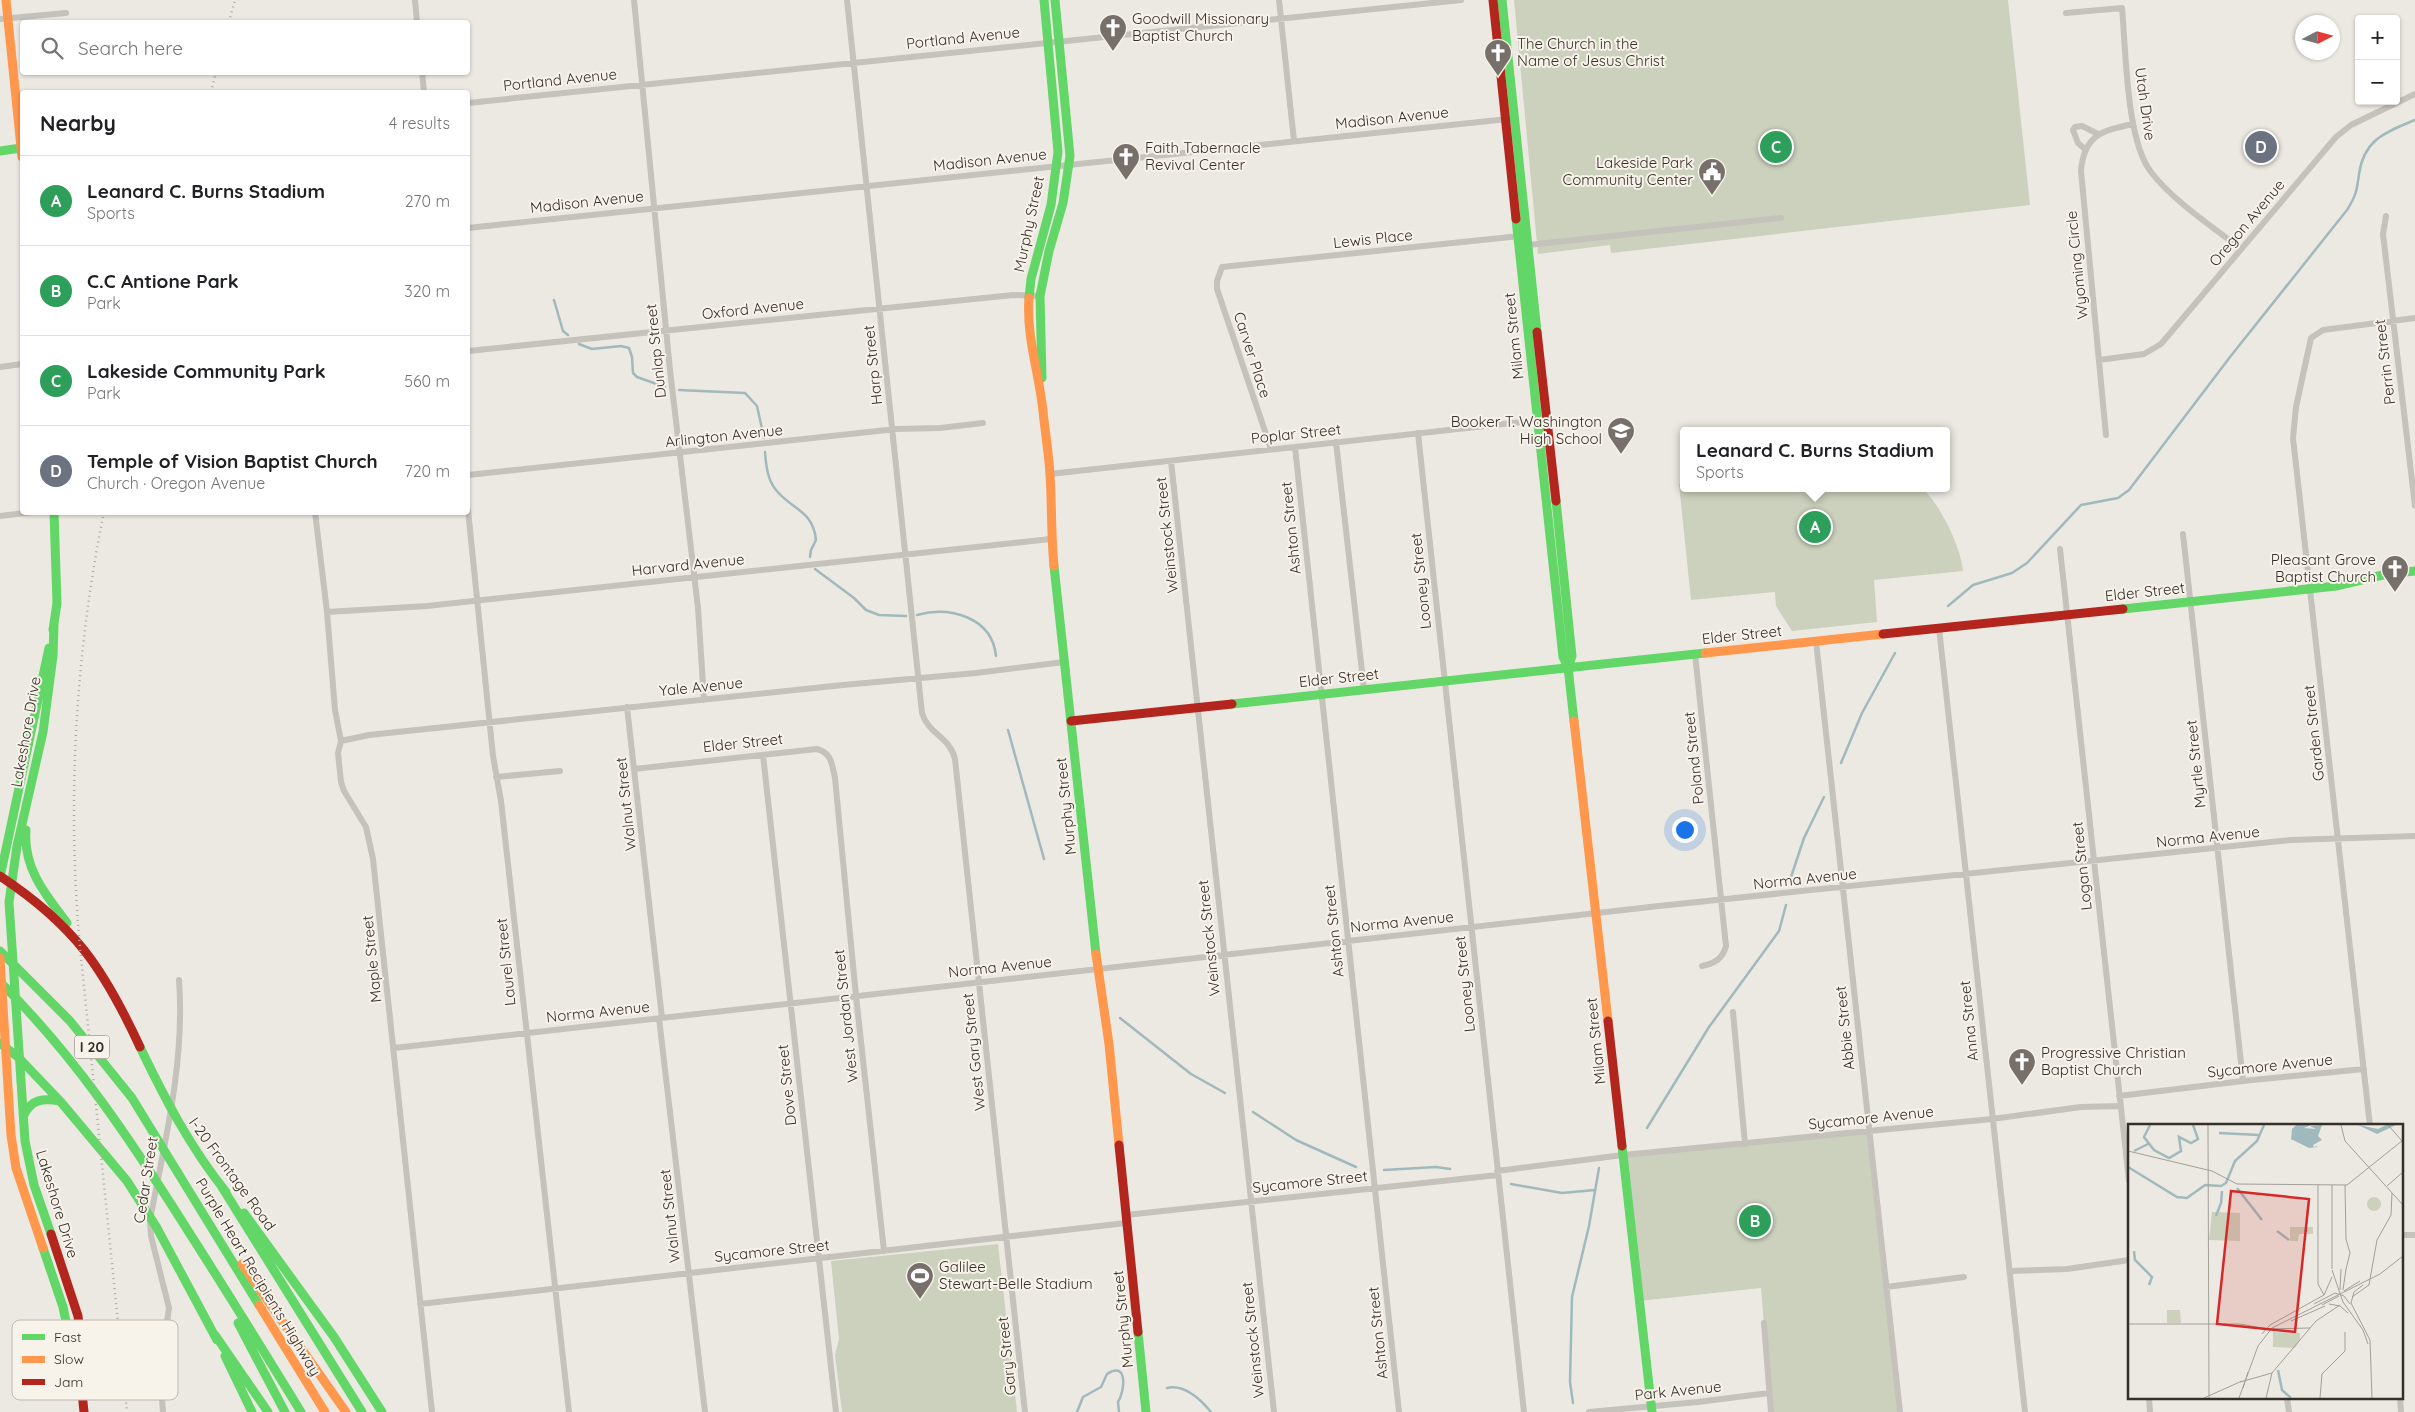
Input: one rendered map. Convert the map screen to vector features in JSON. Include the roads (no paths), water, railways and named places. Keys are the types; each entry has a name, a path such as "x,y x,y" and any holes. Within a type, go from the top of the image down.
{"main road":[{"path":"6,0 4,18 20,136"},
{"name":"Murphy Street","path":"1044,0 1058,138 1051,205 1036,259 1029,295 1029,333 1041,393 1050,474 1051,540 1098,969 1109,1044 1146,1412"},
{"name":"Murphy Street","path":"1041,393 1043,360 1040,296 1049,251 1063,203 1069,165 1069,139 1055,0"},
{"name":"Milam Street","path":"1493,0 1510,119"},
{"name":"Milam Street","path":"1502,0 1510,119 1542,420"},
{"path":"0,150 20,151"},
{"name":"Milam Street","path":"1522,236 1528,245 1563,657 1568,667 1651,1409"},
{"name":"Lakeshore Drive","path":"0,876 54,625 57,603 54,515"},
{"name":"Elder Street","path":"1071,721 2311,589 2357,583 2387,574 2415,570"},
{"name":"Lakeshore Drive","path":"54,625 53,656 43,732 10,883 9,902 25,1142 32,1178 78,1320"},
{"path":"33,782 25,837 26,857 31,870 81,943"},
{"path":"0,850 9,832"},
{"name":"I-20 Frontage Road","path":"0,876 45,908 81,943 111,988 176,1121 222,1187 234,1199 334,1337 382,1412"},
{"name":"Purple Heart Recipients Highway","path":"0,951 41,988 104,1061 132,1098 325,1412"},
{"name":"Lakeshore Drive","path":"0,958 3,1046 16,1168 66,1320"},
{"name":"I 20","path":"0,982 30,1012 77,1066 123,1129 301,1412"},
{"path":"3,1046 19,1058 60,1101 127,1181 157,1228 215,1336 252,1412"},
{"path":"0,1065 9,1103"},
{"path":"23,1117 26,1108 35,1100 49,1098 60,1101"},
{"path":"185,1183 346,1412"},
{"path":"222,1187 362,1412"},
{"path":"195,1242 285,1412"},
{"path":"215,1336 268,1412"}],"street":[{"path":"415,0 417,20"},
{"name":"Dunlap Street","path":"634,0 679,454 701,635 704,700"},
{"name":"Harp Street","path":"847,0 922,713 928,726"},
{"path":"1279,0 1294,141"},
{"name":"Portland Avenue","path":"470,104 1461,0"},
{"name":"Utah Drive","path":"2066,14 2122,8 2133,124 2140,154 2151,172 2166,188 2241,249"},
{"path":"4,18 66,13"},
{"path":"422,75 424,90"},
{"name":"Oregon Avenue","path":"2099,360 2137,356 2156,348 2343,130 2415,94"},
{"name":"Madison Avenue","path":"470,228 1510,119"},
{"path":"2086,150 2074,136 2072,130 2076,126 2082,126 2098,134 2133,124"},
{"name":"Wyoming Circle","path":"2098,134 2086,150 2081,175 2106,434"},
{"name":"Perrin Street","path":"2386,216 2383,234 2415,506"},
{"path":"1528,245 1781,218"},
{"name":"Lewis Place","path":"1222,267 1522,236"},
{"name":"Carver Place","path":"1222,267 1217,281 1217,290 1271,449"},
{"name":"Oxford Avenue","path":"470,351 1013,295 1040,296"},
{"path":"2393,321 2415,318"},
{"name":"Garden Street","path":"2370,1124 2293,438 2296,407 2311,338 2323,330 2393,321"},
{"path":"0,367 20,364"},
{"name":"Poplar Street","path":"1050,474 1542,420"},
{"name":"Arlington Avenue","path":"470,476 892,430 983,423"},
{"name":"Looney Street","path":"1418,433 1524,1412"},
{"path":"1336,442 1364,689"},
{"name":"Ashton Street","path":"1295,447 1399,1412"},
{"name":"Weinstock Street","path":"1171,461 1274,1412"},
{"path":"0,516 20,514"},
{"name":"Maple Street","path":"315,515 327,612 335,710 342,741 338,753 344,791 366,827 373,859 432,1412"},
{"name":"Laurel Street","path":"469,515 490,723 496,777 501,801 568,1412"},
{"name":"Myrtle Street","path":"2183,534 2242,1081"},
{"name":"Harvard Avenue","path":"327,612 427,606 477,599 1051,540"},
{"name":"Logan Street","path":"2060,549 2128,1173"},
{"name":"Anna Street","path":"1939,628 2025,1412"},
{"name":"Abbie Street","path":"1816,641 1900,1412"},
{"name":"Poland Street","path":"1695,654 1726,946 1724,953 1715,962 1702,966"},
{"name":"Yale Avenue","path":"342,741 369,735 1064,662"},
{"name":"Walnut Street","path":"627,708 705,1412"},
{"name":"West Gary Street","path":"928,726 950,745 955,759 1007,1237"},
{"name":"Elder Street","path":"634,769 816,749 825,751 830,758 835,778"},
{"name":"Dove Street","path":"763,755 836,1412"},
{"path":"496,777 560,770"},
{"name":"West Jordan Street","path":"835,778 856,996 884,1251"},
{"name":"Norma Avenue","path":"394,1048 1842,887 2338,837 2415,836"},
{"name":"Cedar Street","path":"168,1320 169,1308 151,1236 150,1220 178,1070 182,1029 179,980"},
{"path":"1733,1012 1745,1144"},
{"name":"Sycamore Avenue","path":"2119,1096 2364,1069"},
{"name":"Sycamore Avenue","path":"1623,1155 1992,1119 2081,1107 2120,1106"},
{"name":"Sycamore Street","path":"420,1304 554,1287 1007,1237 1251,1201 1498,1173 1623,1155"},
{"path":"2402,1236 2415,1235"},
{"name":"Gary Street","path":"1007,1237 1025,1412"},
{"path":"2010,1272 2066,1269 2128,1260"},
{"path":"1886,1287 1964,1277"},
{"path":"1764,1323 1771,1412"},
{"name":"Park Avenue","path":"1589,1412 1651,1409 1769,1393"}],"waterway":[{"path":"1948,606 1973,585 2012,573 2027,563 2081,505 2118,498 2129,490 2230,357 2347,210 2356,193 2362,162 2371,145 2386,133 2415,120"},
{"path":"554,300 563,331 568,335"},
{"path":"579,344 592,349 621,346 629,348 632,357 633,373 637,377 665,387"},
{"path":"679,390 745,393 757,406 764,438"},
{"path":"765,452 773,486 782,497 801,511 811,522 816,540 810,557"},
{"path":"815,569 854,598 866,610 879,615 906,616"},
{"path":"917,615 943,612 967,618 987,632 993,643 996,656"},
{"path":"1841,763 1862,713 1895,653"},
{"path":"1008,730 1044,859"},
{"path":"1790,880 1804,838 1824,797"},
{"path":"1647,1128 1709,1027 1779,931 1786,905"},
{"path":"1120,1018 1191,1074 1225,1093"},
{"path":"1253,1112 1296,1140 1356,1167"},
{"path":"1384,1170 1436,1167 1450,1169"},
{"path":"1573,1403 1570,1382 1572,1297 1589,1226 1599,1168"},
{"path":"1511,1184 1562,1193 1595,1190"},
{"path":"1077,1412 1083,1397 1101,1387 1107,1374 1114,1371 1119,1371 1123,1379 1122,1391 1118,1402 1119,1412"},
{"path":"1167,1388 1180,1388 1192,1394 1211,1412"}],"railway":[{"path":"230,20 235,0"},
{"path":"212,90 215,75"},
{"path":"103,515 86,620 80,674 76,729 74,838 80,947 118,1320"},
{"path":"126,1400 127,1412"}],"place":[{"name":"Goodwill Missionary Baptist Church","path":"1113,52"},
{"name":"The Church in the Name of Jesus Christ","path":"1498,77"},
{"name":"Lakeside Community Park","path":"1776,147"},
{"name":"Temple of Vision Baptist Church","path":"2261,147"},
{"name":"Faith Tabernacle Revival Center","path":"1126,181"},
{"name":"Lakeside Park Community Center","path":"1712,196"},
{"name":"Booker T. Washington High School","path":"1621,455"},
{"name":"Leanard C. Burns Stadium","path":"1815,527"},
{"name":"Pleasant Grove Baptist Church","path":"2395,593"},
{"name":"Progressive Christian Baptist Church","path":"2022,1086"},
{"name":"C.C Antione Park","path":"1755,1221"},
{"name":"Galilee Stewart-Belle Stadium","path":"920,1300"}]}
